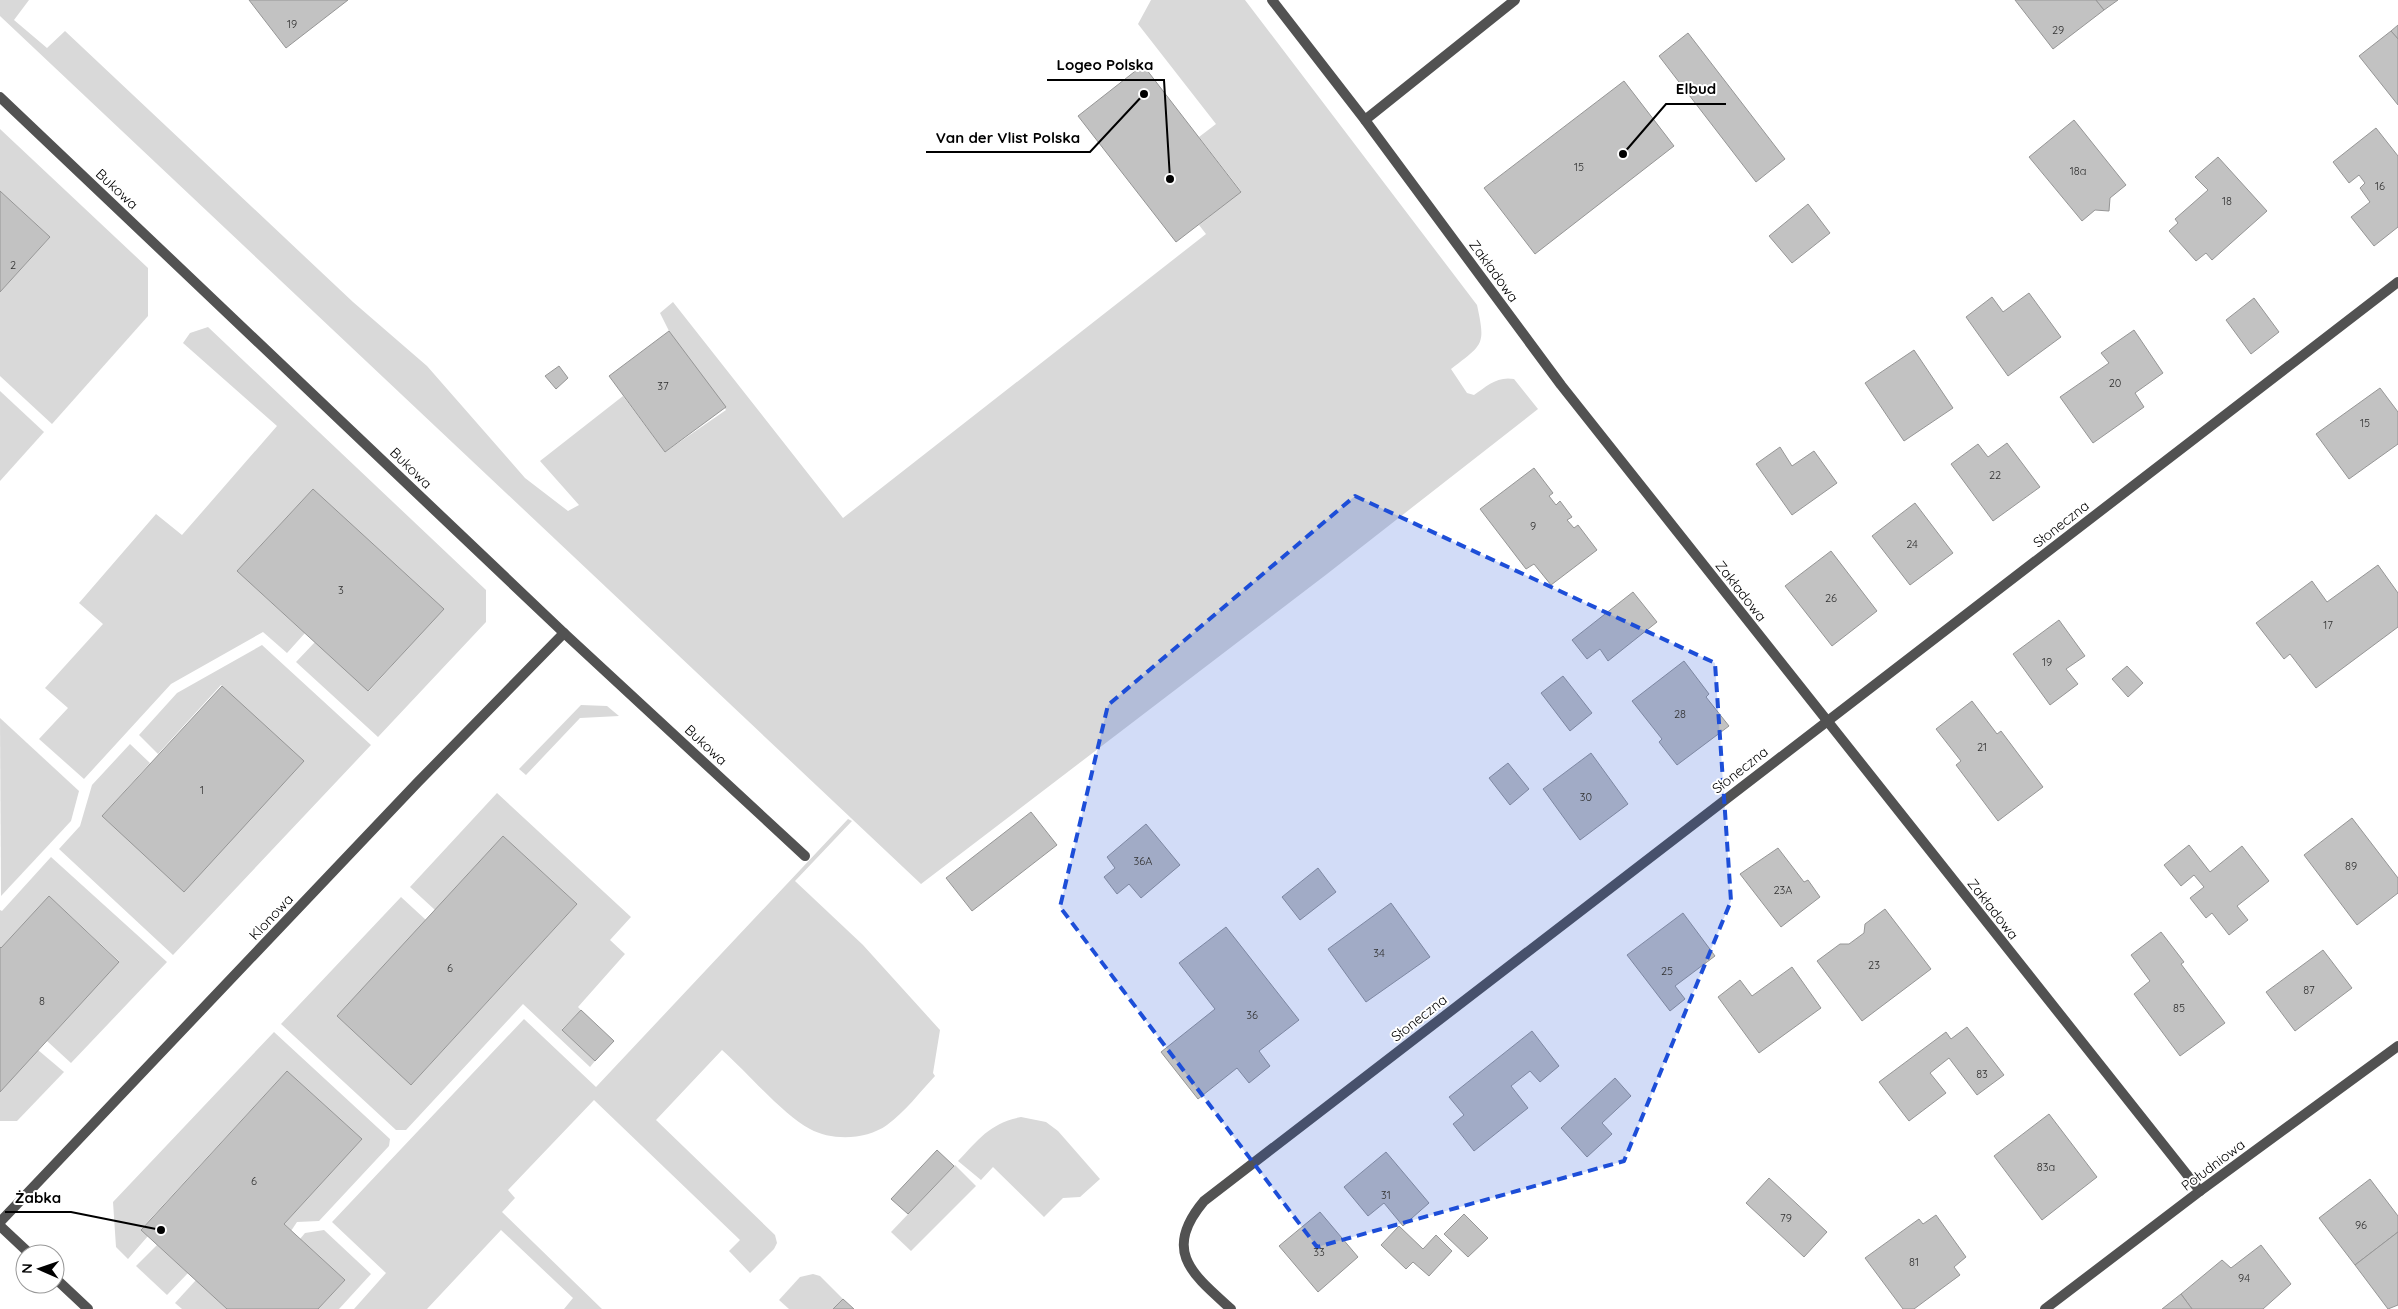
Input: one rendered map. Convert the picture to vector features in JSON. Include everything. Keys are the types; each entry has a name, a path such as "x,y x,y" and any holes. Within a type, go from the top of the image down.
{"street":[{"name":"Zakładowa","path":"1272,0 1365,120 1561,385 2200,1191"},
{"path":"1365,120 1515,0"},
{"name":"Bukowa","path":"0,97 564,633 805,856"},
{"name":"Słoneczna","path":"1231,1309 1195,1277 1185,1256 1183,1236 1190,1218 1204,1201 2398,282"},
{"name":"Klonowa","path":"0,1224 418,782 564,633"},
{"name":"Południowa","path":"2045,1309 2200,1191 2398,1046"},
{"path":"0,1224 20,1244"},
{"path":"65,1287 88,1309"}],"highlighted area":[{"path":"1355,496 1715,663 1731,901 1624,1161 1317,1247 1060,907 1108,705"}],"shaded area":[{"path":"0,0 29,0 14,20 47,48 65,31 353,302 427,366 525,478 568,511 579,505 540,461 623,396 665,452 726,410 669,331 660,313 673,302 843,518 1206,234 1199,225 1241,191 1199,137 1216,124 1138,24 1151,0 1245,0 1477,305 1481,329 1479,343 1476,349 1451,369 1467,393 1474,395 1497,380 1514,379 1538,409 1327,574 921,884 0,16"},
{"path":"0,129 148,268 148,316 52,424 0,376 0,292 50,237 0,191"},
{"path":"208,327 486,590 486,622 378,737 296,662 315,642 369,691 443,609 313,489 237,571 305,633 287,653 263,632 171,684 84,779 39,739 68,708 45,688 103,624 79,603 156,514 182,535 277,426 183,343 190,333"},
{"path":"0,391 44,432 0,481"},
{"path":"262,645 371,745 173,955 59,849 80,826 92,785 130,744 150,763 102,816 184,891 303,761 221,685 158,754 139,735 177,693"},
{"path":"581,705 607,706 619,716 580,718 526,775 519,769"},
{"path":"0,718 79,791 71,821 1,896"},
{"path":"497,793 631,917 610,940 625,954 578,1007 581,1010 562,1029 595,1061 590,1067 523,1004 406,1130 396,1130 281,1024 401,897 426,920 337,1016 412,1084 577,904 503,836 435,910 410,887"},
{"path":"848,819 852,821 795,881 863,945 940,1030 933,1073 935,1076 894,1120 879,1130 859,1136 828,1136 810,1129 799,1122 776,1103 722,1050 656,1120 775,1235 777,1243 774,1249 750,1273 729,1251 740,1240 594,1100 508,1190 515,1198 502,1212 602,1309 564,1309 573,1298 501,1230 427,1309 354,1309 386,1273 332,1222 524,1019 596,1087"},
{"path":"51,857 167,962 71,1063 47,1041 119,961 49,896 0,947 0,910 2,911"},
{"path":"274,1032 390,1139 389,1146 319,1221 297,1222 291,1231 284,1224 362,1139 287,1071 141,1229 148,1236 128,1259 116,1247 113,1202"},
{"path":"38,1050 64,1072 17,1121 0,1121 0,1092"},
{"path":"1021,1117 1046,1122 1058,1131 1100,1179 1080,1197 1063,1198 1044,1217 993,1167 981,1180 958,1161 979,1139 993,1128 1001,1123"},
{"path":"955,1165 976,1186 911,1251 891,1232"},
{"path":"324,1230 371,1274 339,1309 318,1309 345,1280 300,1239 305,1233"},
{"path":"157,1245 188,1273 167,1295 136,1266"},
{"path":"813,1274 820,1276 843,1299 833,1309 789,1309 779,1300 800,1277"},
{"path":"196,1280 227,1309 182,1309 175,1303"}],"building":[{"path":"249,0 348,0 286,48"},
{"path":"2015,0 2096,0 2104,10 2053,49"},
{"path":"2096,0 2118,0 2104,10"},
{"path":"2398,25 2398,39 2391,31"},
{"path":"2391,31 2398,39 2398,105 2359,56"},
{"path":"1688,33 1785,159 1756,182 1659,56"},
{"path":"1143,65 1241,192 1176,242 1078,116"},
{"path":"1624,81 1674,146 1535,254 1484,188"},
{"path":"2074,120 2126,185 2110,198 2109,211 2095,210 2082,221 2029,157"},
{"path":"2376,128 2398,156 2398,227 2374,246 2351,217 2370,202 2360,188 2365,183 2359,175 2349,183 2333,162"},
{"path":"2218,157 2267,211 2212,260 2206,253 2196,261 2169,231 2178,223 2175,219 2208,190 2195,177"},
{"path":"0,191 50,237 0,292"},
{"path":"1808,204 1830,233 1792,263 1769,236"},
{"path":"2029,293 2061,337 2008,376 1966,317 1992,297 2003,312"},
{"path":"2254,298 2279,332 2251,354 2226,320"},
{"path":"2134,330 2163,373 2135,393 2144,407 2093,443 2060,397 2109,363 2101,353"},
{"path":"669,331 726,407 665,452 609,376"},
{"path":"1914,350 1953,408 1904,441 1865,383"},
{"path":"559,366 568,378 556,389 545,376"},
{"path":"2380,388 2398,412 2398,444 2349,479 2316,434"},
{"path":"2007,443 2040,487 1993,521 1951,464 1978,444 1988,457"},
{"path":"1780,447 1792,466 1814,451 1837,483 1792,515 1756,464"},
{"path":"1534,468 1553,493 1549,496 1556,505 1560,501 1572,517 1567,520 1574,528 1578,525 1597,550 1551,585 1534,564 1526,569 1480,509"},
{"path":"313,489 444,609 368,691 237,571"},
{"path":"1915,503 1953,553 1910,585 1872,536"},
{"path":"1831,551 1877,611 1832,646 1785,586"},
{"path":"2378,565 2398,593 2398,627 2316,688 2290,654 2284,659 2256,623 2312,581 2327,602"},
{"path":"1633,592 1657,622 1608,661 1600,649 1587,659 1572,640"},
{"path":"2059,620 2085,656 2066,669 2078,684 2050,705 2013,654"},
{"path":"1684,661 1709,694 1706,697 1729,726 1677,765 1659,742 1662,739 1632,701"},
{"path":"2127,666 2143,683 2128,697 2112,679"},
{"path":"1563,676 1592,713 1570,731 1541,693"},
{"path":"222,686 304,761 184,892 102,816"},
{"path":"1972,701 1997,734 2001,731 2043,787 1998,821 1956,765 1961,761 1936,729"},
{"path":"1591,753 1628,804 1580,840 1543,789"},
{"path":"1508,763 1529,789 1510,805 1489,778"},
{"path":"1031,812 1057,845 972,911 946,878"},
{"path":"2352,818 2398,878 2398,893 2357,925 2304,855"},
{"path":"1146,824 1180,865 1141,898 1129,884 1117,894 1104,877 1115,868 1107,857"},
{"path":"503,836 577,904 411,1085 337,1016"},
{"path":"2189,845 2210,872 2242,846 2269,881 2237,906 2248,920 2229,935 2212,913 2206,918 2190,898 2204,887 2194,875 2181,886 2164,865"},
{"path":"1778,848 1804,882 1808,880 1820,897 1781,927 1740,874"},
{"path":"1318,868 1336,892 1300,920 1282,897"},
{"path":"49,896 119,962 0,1092 0,947"},
{"path":"1391,903 1430,957 1366,1002 1328,949"},
{"path":"1885,909 1931,969 1862,1021 1817,961 1840,944 1849,944 1864,933 1865,924"},
{"path":"1683,913 1715,956 1675,986 1685,999 1670,1011 1627,955"},
{"path":"1226,927 1299,1020 1259,1051 1270,1066 1249,1083 1237,1068 1198,1099 1161,1052 1215,1009 1179,963"},
{"path":"2161,932 2184,962 2181,964 2225,1023 2180,1056 2134,994 2150,981 2131,955"},
{"path":"2323,950 2352,988 2295,1031 2266,992"},
{"path":"1792,967 1821,1008 1759,1053 1718,997 1740,980 1752,996"},
{"path":"581,1010 614,1041 595,1061 562,1030"},
{"path":"1967,1027 2004,1075 1977,1095 1949,1058 1930,1073 1946,1093 1909,1121 1879,1082 1946,1032 1951,1039"},
{"path":"1532,1031 1559,1066 1540,1082 1530,1071 1511,1086 1528,1108 1474,1151 1453,1124 1464,1115 1449,1097"},
{"path":"287,1071 362,1139 284,1224 345,1280 318,1309 227,1309 141,1230"},
{"path":"1615,1078 1631,1096 1602,1123 1612,1134 1587,1157 1561,1128"},
{"path":"2049,1114 2097,1177 2042,1220 1994,1156"},
{"path":"937,1150 954,1166 908,1214 891,1199"},
{"path":"1386,1152 1429,1203 1403,1226 1384,1203 1368,1216 1344,1187"},
{"path":"1769,1178 1827,1232 1804,1257 1746,1203"},
{"path":"2370,1179 2398,1216 2398,1232 2355,1265 2319,1218"},
{"path":"1320,1212 1358,1257 1318,1292 1279,1246"},
{"path":"1464,1214 1488,1238 1468,1257 1444,1234"},
{"path":"1936,1215 1966,1257 1954,1267 1960,1275 1914,1309 1903,1309 1865,1258 1919,1219 1923,1224"},
{"path":"1399,1226 1423,1249 1436,1235 1452,1251 1429,1276 1413,1262 1406,1269 1381,1245"},
{"path":"2398,1232 2398,1305 2388,1309 2355,1265"},
{"path":"2261,1245 2291,1284 2263,1309 2192,1309 2181,1294 2222,1260 2231,1268"},
{"path":"2181,1294 2192,1309 2162,1309"},
{"path":"843,1299 854,1309 833,1309"}],"place":[{"name":"Van der Vlist Polska","path":"1144,94"},
{"name":"Elbud","path":"1623,154"},
{"name":"Logeo Polska","path":"1170,179"},
{"name":"Żabka","path":"161,1230"}]}
